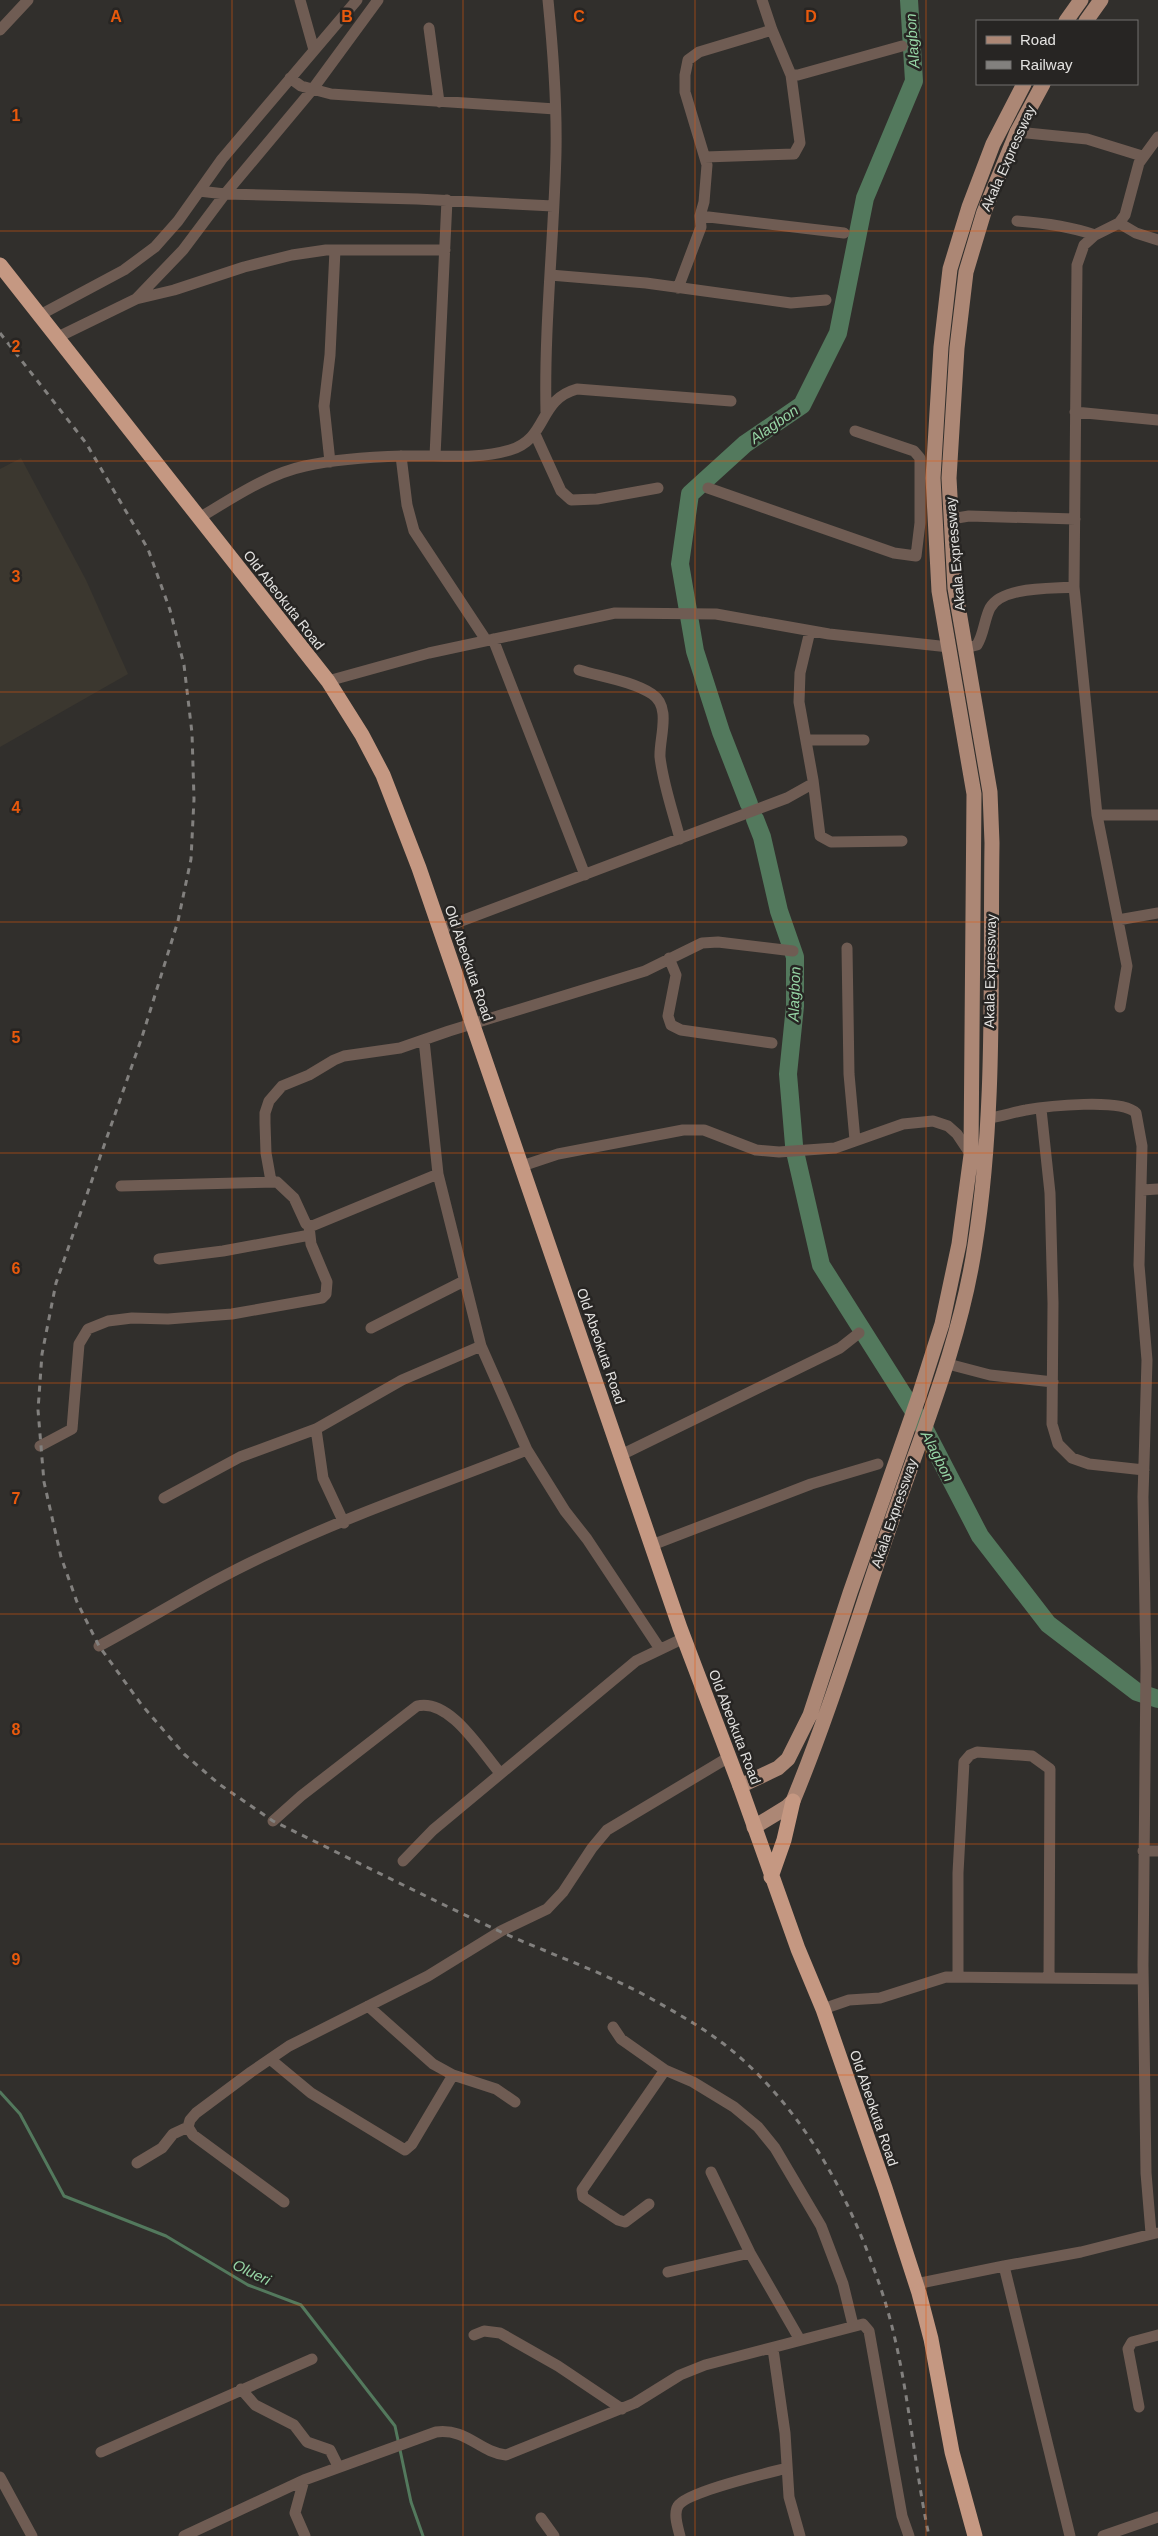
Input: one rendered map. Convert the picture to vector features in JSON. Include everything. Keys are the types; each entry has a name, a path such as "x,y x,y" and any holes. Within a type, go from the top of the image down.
{"highway":[{"name":"Old Abeokuta Road","path":"0,265 38,316 328,681 362,734 383,774 401,818 440,929 684,1638 740,1786 810,1983 823,2009 916,2284 931,2339 952,2452 975,2536"},
{"path":"771,1877 784,1840 793,1801"}],"main road":[{"path":"1067,20 1081,0"},
{"path":"1087,20 1101,0"},
{"name":"Akala Expressway","path":"740,1786 778,1768 788,1759 810,1715 942,1324 957,1253 971,1155 974,794 939,591 933,478 941,347 950,269 969,207 992,144 1023,85"},
{"name":"Akala Expressway","path":"793,1801 825,1721 920,1439 948,1364 975,1247 987,1155 990,792 955,588 949,478 957,348 966,272 984,212 1017,132 1042,85"},
{"path":"941,347 957,348"},
{"path":"971,1155 987,1155"},
{"path":"754,1827 787,1808 793,1801"}],"street":[{"path":"0,30 28,0"},
{"path":"300,0 314,50"},
{"path":"38,316 124,270 142,258 178,221 222,159 357,0"},
{"path":"136,299 183,250 225,194 312,90 378,0"},
{"path":"546,412 545,369 553,206 555,109 553,48 548,0"},
{"path":"705,157 794,154 800,143 791,75 762,0"},
{"path":"429,28 439,102"},
{"path":"678,288 701,226 700,216 704,202 707,165 685,92 685,75 688,60 699,52 772,30"},
{"path":"791,75 798,75 902,46"},
{"path":"290,78 312,90 331,94 555,109"},
{"path":"1017,132 1087,138 1142,156"},
{"path":"1120,1007 1127,966 1097,815 1074,587 1077,265 1084,245 1096,235 1119,223 1128,205 1135,171 1142,156 1158,138"},
{"path":"199,191 225,194 446,200 553,206"},
{"path":"435,456 446,200"},
{"path":"700,216 844,233"},
{"path":"1017,221 1057,224 1096,235"},
{"path":"1119,223 1136,233 1158,240"},
{"path":"56,338 136,299 174,290 244,267 292,255 335,250 445,250"},
{"path":"330,462 324,406 330,355 335,250"},
{"path":"550,275 646,283 791,303 826,300"},
{"path":"199,518 246,490 303,466 402,456 476,455 508,450 522,445 535,434 546,412 560,396 578,389 731,401"},
{"path":"1075,412 1158,420"},
{"path":"855,431 914,451 920,458 920,523 916,556"},
{"path":"535,434 561,491 571,500 597,499 658,488"},
{"path":"402,456 407,505 414,530 489,639 585,875"},
{"path":"708,488 894,553 937,560"},
{"path":"951,519 968,516 1075,519"},
{"path":"965,648 978,645 984,619 992,606 1004,595 1074,587"},
{"path":"328,681 429,653 615,613 716,614 810,630 949,647"},
{"path":"810,630 800,673 799,693 820,836 824,840 902,841"},
{"path":"579,670 625,683 653,695 657,700 663,718 660,755 680,839"},
{"path":"807,740 864,740"},
{"path":"440,929 787,798 812,784"},
{"path":"1097,815 1158,815"},
{"path":"1118,920 1158,913"},
{"path":"271,1181 266,1154 265,1113 269,1101 282,1086 310,1075 344,1056 400,1048 645,971 692,946 709,942 793,951"},
{"path":"847,948 849,1074 855,1140"},
{"path":"669,958 676,975 668,1016 671,1025 681,1030 772,1043"},
{"path":"424,1040 438,1174 481,1346 527,1450 565,1511 588,1539 660,1649"},
{"path":"916,2284 1081,2252 1154,2233 1146,2173 1143,1851 1146,1668 1144,1470 1152,1360 1139,1266 1142,1146 1139,1126 1133,1110 1126,1107 1077,1105 1040,1108 988,1118"},
{"path":"1040,1108 1050,1193 1054,1303 1052,1424 1058,1444 1072,1458 1088,1464 1144,1470"},
{"path":"522,1166 558,1154 683,1130 704,1130 756,1150 769,1152 835,1148 903,1124 934,1122 948,1126 957,1134 971,1155"},
{"path":"159,1259 223,1251 310,1231 438,1174"},
{"path":"40,1446 72,1429 79,1344 88,1329 108,1321 124,1319 232,1314 322,1298 326,1294 327,1282 311,1244 310,1231 300,1214 294,1198 288,1190 277,1182 121,1186"},
{"path":"1142,1190 1158,1189"},
{"path":"372,1328 464,1281"},
{"path":"621,1455 840,1348 859,1333"},
{"path":"164,1498 240,1457 316,1429 402,1380 481,1346"},
{"path":"948,1364 990,1375 1053,1382"},
{"path":"316,1429 322,1478 344,1523"},
{"path":"99,1646 134,1628 183,1597 248,1564 344,1523 527,1450"},
{"path":"652,1545 811,1484 878,1464"},
{"path":"403,1861 434,1830 500,1773 548,1736 636,1661 684,1638"},
{"path":"273,1821 301,1796 417,1706 426,1704 434,1706 455,1720 500,1773"},
{"path":"958,1978 958,1873 964,1762 970,1755 977,1752 1032,1756 1050,1769 1049,1977"},
{"path":"284,2202 192,2134 188,2127 190,2120 196,2113 289,2046 428,1976 501,1931 547,1909 563,1892 592,1848 607,1830 729,1757"},
{"path":"1143,1851 1158,1852"},
{"path":"823,2009 850,2000 880,1998 946,1977 1144,1979"},
{"path":"368,2006 433,2064 453,2075 496,2089 515,2102"},
{"path":"613,2027 621,2039 665,2070 693,2082 734,2107 758,2126 775,2148 821,2226 842,2284 853,2325"},
{"path":"270,2059 311,2093 405,2150 412,2144 453,2075"},
{"path":"648,2204 625,2222 618,2220 583,2197 582,2190 665,2070"},
{"path":"137,2162 162,2148 174,2134 188,2127"},
{"path":"711,2172 750,2253 800,2340"},
{"path":"668,2272 750,2253"},
{"path":"1004,2266 1070,2536"},
{"path":"184,2536 304,2480 338,2466 436,2432 456,2432 497,2453 506,2455 622,2409 694,2369 773,2349 853,2325 863,2324 869,2331 902,2516 909,2536"},
{"path":"474,2335 484,2331 500,2334 558,2366 622,2409"},
{"path":"1139,2407 1128,2349 1132,2342 1158,2335"},
{"path":"773,2349 792,2511 800,2536"},
{"path":"101,2452 240,2389 312,2359"},
{"path":"240,2389 255,2405 294,2425 307,2442 330,2450 338,2466"},
{"path":"680,2536 676,2514 678,2506 682,2502 700,2492 787,2468"},
{"path":"0,2478 32,2536"},
{"path":"304,2480 295,2513 305,2536"},
{"path":"1103,2536 1158,2517"},
{"path":"542,2518 554,2536"}],"shaded area":[{"path":"21,458 86,580 128,674 0,747 0,469"}],"waterway":[{"name":"Alagbon","path":"749,804 721,732 695,651 680,564 690,494 745,444 802,405 838,333 865,198 914,81 909,0"},
{"name":"Alagbon","path":"755,819 762,837 779,911 795,957 795,1006 788,1074 794,1145"},
{"name":"Alagbon","path":"796,1156 821,1265 923,1426 980,1536 1048,1624 1137,1692 1158,1699"},
{"name":"Olueri","path":"0,2092 20,2114 64,2196 166,2236 248,2285 301,2305 395,2426 411,2502 423,2536"}],"railway":[{"path":"0,333 86,443 148,549 170,610 184,665 192,733 194,799 191,859 178,921 142,1037 56,1283 42,1354 38,1410 44,1482 61,1557 77,1602 99,1646 141,1704 184,1754 219,1784 273,1821 501,1932 595,1971 650,1998 722,2042 768,2084 810,2138 828,2167 858,2228 871,2260 891,2322 898,2352 929,2536"}]}
